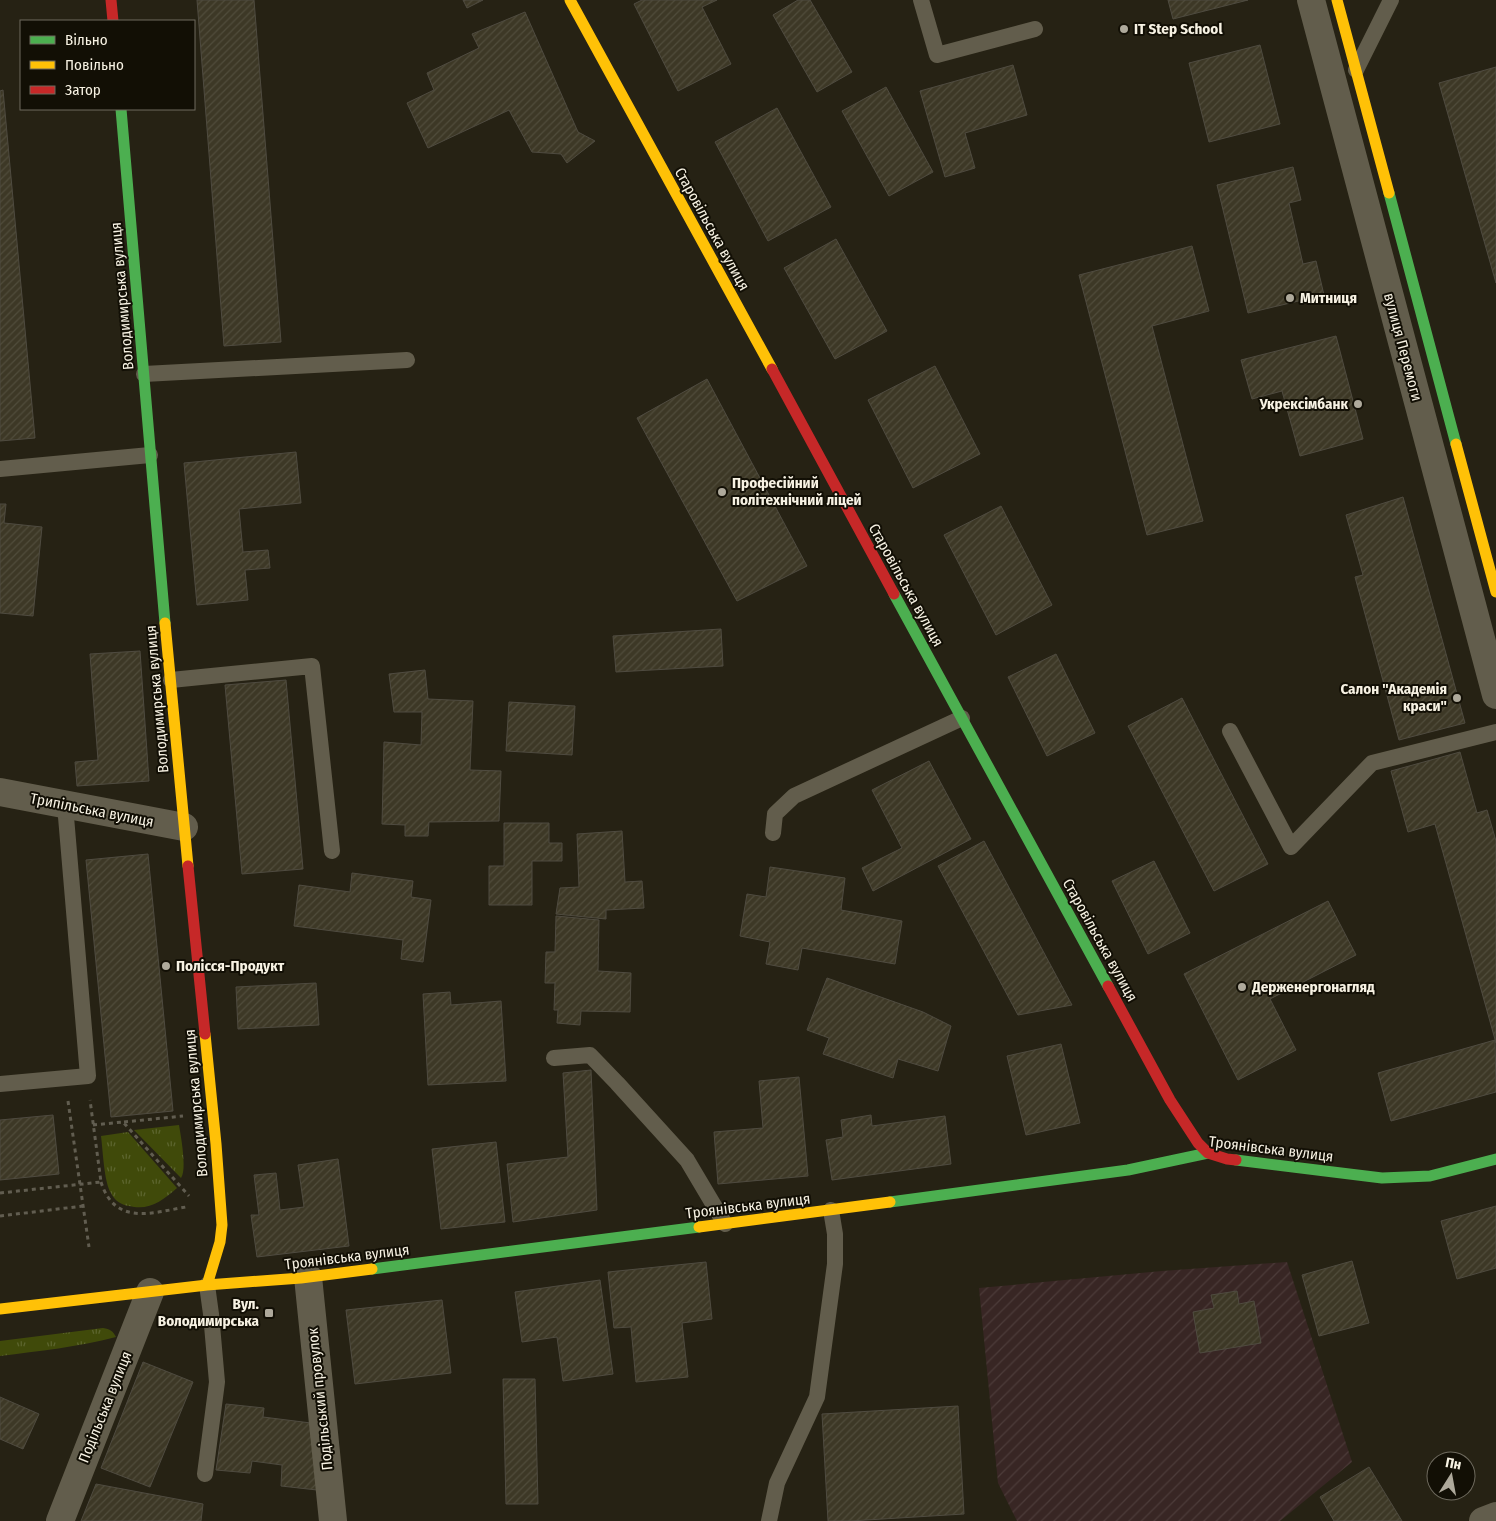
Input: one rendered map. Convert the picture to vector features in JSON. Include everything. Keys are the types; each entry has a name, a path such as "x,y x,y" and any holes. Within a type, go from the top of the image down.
{"street":[{"path":"111,0 113,20"},
{"name":"Старовільська вулиця","path":"570,0 1170,1100 1198,1143 1208,1153"},
{"name":"вулиця Перемоги","path":"1311,0 1496,695"},
{"name":"вулиця Перемоги","path":"1337,0 1496,592"},
{"name":"Володимирська вулиця","path":"121,110 150,455 222,1225 220,1242 207,1285"},
{"name":"Трипільська вулиця","path":"0,792 184,827"},
{"name":"Троянівська вулиця","path":"0,1309 207,1285 308,1277 725,1224 1128,1170 1208,1153 1227,1159 1382,1178 1430,1176 1496,1159"},
{"name":"Подільський провулок","path":"308,1277 333,1521"},
{"name":"Подільська вулиця","path":"60,1521 150,1292"},
{"path":"1483,1521 1496,1516"}],"lane":[{"path":"921,0 937,55 1035,29"},
{"path":"1356,70 1391,0"},
{"path":"144,374 407,360"},
{"path":"0,469 150,455"},
{"path":"171,680 312,666 332,851"},
{"path":"773,833 775,814 794,796 962,718"},
{"path":"1230,731 1291,847 1372,763 1496,732"},
{"path":"0,1084 88,1076 64,805"},
{"path":"554,1058 590,1055 687,1160 725,1224"},
{"path":"769,1521 777,1483 817,1397 835,1264 831,1210"},
{"path":"205,1474 217,1382 207,1285"}],"path":[{"path":"65,1078 89,1247"},
{"path":"186,1116 93,1125 101,1182 105,1195 113,1204 122,1210 144,1214 186,1207"},
{"path":"124,1122 190,1197"},
{"path":"0,1192 101,1182"},
{"path":"0,1216 83,1206"}],"shaded area":[{"path":"1287,1262 1352,1462 1280,1521 1017,1521 998,1483 979,1288 1162,1271"}],"green space":[{"path":"179,1125 184,1160 181,1178 134,1130"},
{"path":"128,1132 177,1188 160,1201 149,1206 136,1207 121,1203 112,1196 107,1182 101,1136"},
{"path":"103,1328 114,1333 116,1337 73,1346 0,1356 0,1341"}],"building":[{"path":"197,0 254,0 281,342 224,346"},
{"path":"463,0 483,0 467,8"},
{"path":"642,0 717,0 702,7 731,64 678,91 634,4"},
{"path":"798,0 810,0 852,72 817,92 773,15"},
{"path":"1168,0 1248,0 1173,19"},
{"path":"525,12 578,132 595,141 567,163 561,154 532,152 509,110 428,148 407,103 434,90 427,73 479,48 472,34"},
{"path":"1260,45 1280,124 1209,142 1189,63"},
{"path":"1013,65 1027,115 965,133 975,168 945,177 920,91"},
{"path":"1496,67 1496,283 1439,83"},
{"path":"886,87 933,172 889,196 842,111"},
{"path":"3,90 35,438 0,441 0,91"},
{"path":"777,108 831,207 768,241 715,142"},
{"name":"Митниця","path":"1293,167 1301,200 1289,203 1303,264 1316,261 1324,295 1248,313 1217,185"},
{"path":"836,239 887,331 835,359 784,268"},
{"path":"1192,246 1209,311 1152,326 1203,521 1147,535 1079,275"},
{"path":"1336,336 1363,439 1300,456 1282,391 1252,399 1241,360"},
{"path":"935,366 980,454 913,488 868,400"},
{"name":"Професійний політехнічний ліцей","path":"707,379 807,566 737,601 637,418"},
{"path":"296,452 301,503 239,509 243,552 268,550 270,568 245,570 248,600 197,605 184,463"},
{"path":"1403,497 1465,723 1399,740 1355,577 1363,575 1346,515"},
{"path":"0,504 6,504 4,523 42,527 33,616 0,613"},
{"path":"1001,506 1052,605 996,635 944,535"},
{"path":"721,629 723,666 616,672 613,636"},
{"path":"140,651 149,781 77,786 75,762 98,760 90,654"},
{"path":"1056,654 1095,733 1047,756 1008,677"},
{"path":"425,670 428,699 473,701 470,770 501,771 499,821 429,822 428,836 405,836 405,825 382,824 384,742 421,745 422,712 394,712 389,674"},
{"path":"286,680 303,869 242,874 225,685"},
{"path":"1182,698 1268,864 1214,891 1128,726"},
{"path":"509,702 575,706 572,755 506,751"},
{"path":"1460,752 1477,813 1487,810 1496,841 1496,1043 1435,824 1408,832 1391,771"},
{"path":"929,761 971,839 873,891 862,868 902,848 872,790"},
{"path":"504,823 549,823 549,843 562,843 562,861 532,861 532,905 489,905 489,866 504,866"},
{"path":"622,831 625,882 642,881 644,908 606,910 606,919 556,914 560,888 579,887 577,834"},
{"path":"984,841 1072,1005 1018,1015 938,866"},
{"path":"148,854 173,1111 111,1117 86,860"},
{"path":"1154,861 1190,933 1148,954 1112,881"},
{"path":"770,867 845,878 841,910 902,921 895,964 802,948 798,970 766,964 770,942 740,936 747,894 766,897"},
{"path":"352,873 413,881 411,897 431,900 423,962 401,959 403,940 294,926 299,885 350,892"},
{"name":"Держенергонагляд","path":"1328,901 1356,955 1270,999 1296,1050 1238,1080 1184,974"},
{"path":"556,916 599,920 598,971 631,973 630,1012 581,1011 580,1025 557,1023 558,1010 554,1010 555,983 545,983 546,952 555,952"},
{"path":"827,978 923,1012 951,1026 938,1071 898,1059 893,1078 823,1054 829,1038 807,1030"},
{"path":"316,983 319,1025 238,1029 236,987"},
{"path":"450,992 451,1005 501,1001 506,1081 428,1085 423,994"},
{"path":"1495,1040 1496,1092 1391,1121 1378,1073"},
{"path":"1061,1044 1080,1123 1026,1135 1007,1056"},
{"path":"591,1070 597,1210 513,1222 507,1164 568,1157 563,1073"},
{"path":"799,1077 808,1176 718,1184 714,1132 763,1128 759,1081"},
{"path":"53,1115 59,1174 0,1180 0,1120"},
{"path":"871,1115 872,1126 945,1116 951,1164 832,1180 826,1140 843,1137 841,1120"},
{"path":"496,1142 505,1222 441,1229 432,1149"},
{"path":"338,1159 349,1246 257,1257 251,1215 259,1215 254,1175 276,1173 280,1210 304,1207 298,1165"},
{"path":"1496,1206 1496,1268 1457,1279 1441,1221"},
{"path":"1352,1261 1369,1323 1319,1336 1302,1275"},
{"path":"706,1262 712,1319 682,1323 688,1377 636,1382 631,1327 614,1328 608,1272"},
{"path":"600,1280 613,1374 563,1381 557,1337 522,1342 515,1292"},
{"path":"1237,1291 1239,1304 1254,1301 1261,1343 1200,1353 1193,1312 1214,1308 1211,1295"},
{"path":"442,1300 451,1373 355,1384 346,1310"},
{"path":"143,1362 193,1382 150,1487 101,1468"},
{"path":"503,1379 535,1379 538,1504 506,1504"},
{"path":"0,1397 39,1414 23,1449 0,1439"},
{"path":"226,1404 264,1408 263,1417 311,1423 317,1490 281,1486 282,1465 252,1461 250,1473 216,1470"},
{"path":"958,1406 964,1514 828,1521 822,1414"},
{"path":"1369,1467 1402,1521 1334,1521 1320,1497"},
{"path":"96,1484 203,1504 201,1521 81,1521"}],"traffic: fast":[{"path":"121,110 165,623"},
{"path":"1389,193 1456,444"},
{"path":"894,594 1108,986"},
{"path":"890,1202 1128,1170 1208,1153"},
{"path":"1236,1160 1382,1178 1430,1176 1496,1159"},
{"path":"372,1269 699,1227"}],"traffic: slow":[{"path":"570,0 772,369"},
{"path":"1337,0 1389,193"},
{"path":"1456,444 1496,592"},
{"path":"165,623 188,866"},
{"path":"205,1034 222,1225 220,1242 207,1285"},
{"path":"699,1227 890,1202"},
{"path":"0,1309 207,1285 301,1278 372,1269"}],"traffic: jam":[{"path":"111,0 113,20"},
{"path":"772,369 894,594"},
{"path":"188,866 205,1034"},
{"path":"1108,986 1170,1100 1198,1143 1208,1153 1236,1160"}],"place":[{"name":"IT Step School","path":"1124,29"},
{"name":"Митниця","path":"1290,298"},
{"name":"Укрексімбанк","path":"1358,404"},
{"name":"Професійний політехнічний ліцей","path":"722,492"},
{"name":"Салон \"Академія краси\"","path":"1457,698"},
{"name":"Полісся-Продукт","path":"166,966"},
{"name":"Держенергонагляд","path":"1242,987"},
{"name":"Вул. Володимирська","path":"269,1313"}]}
